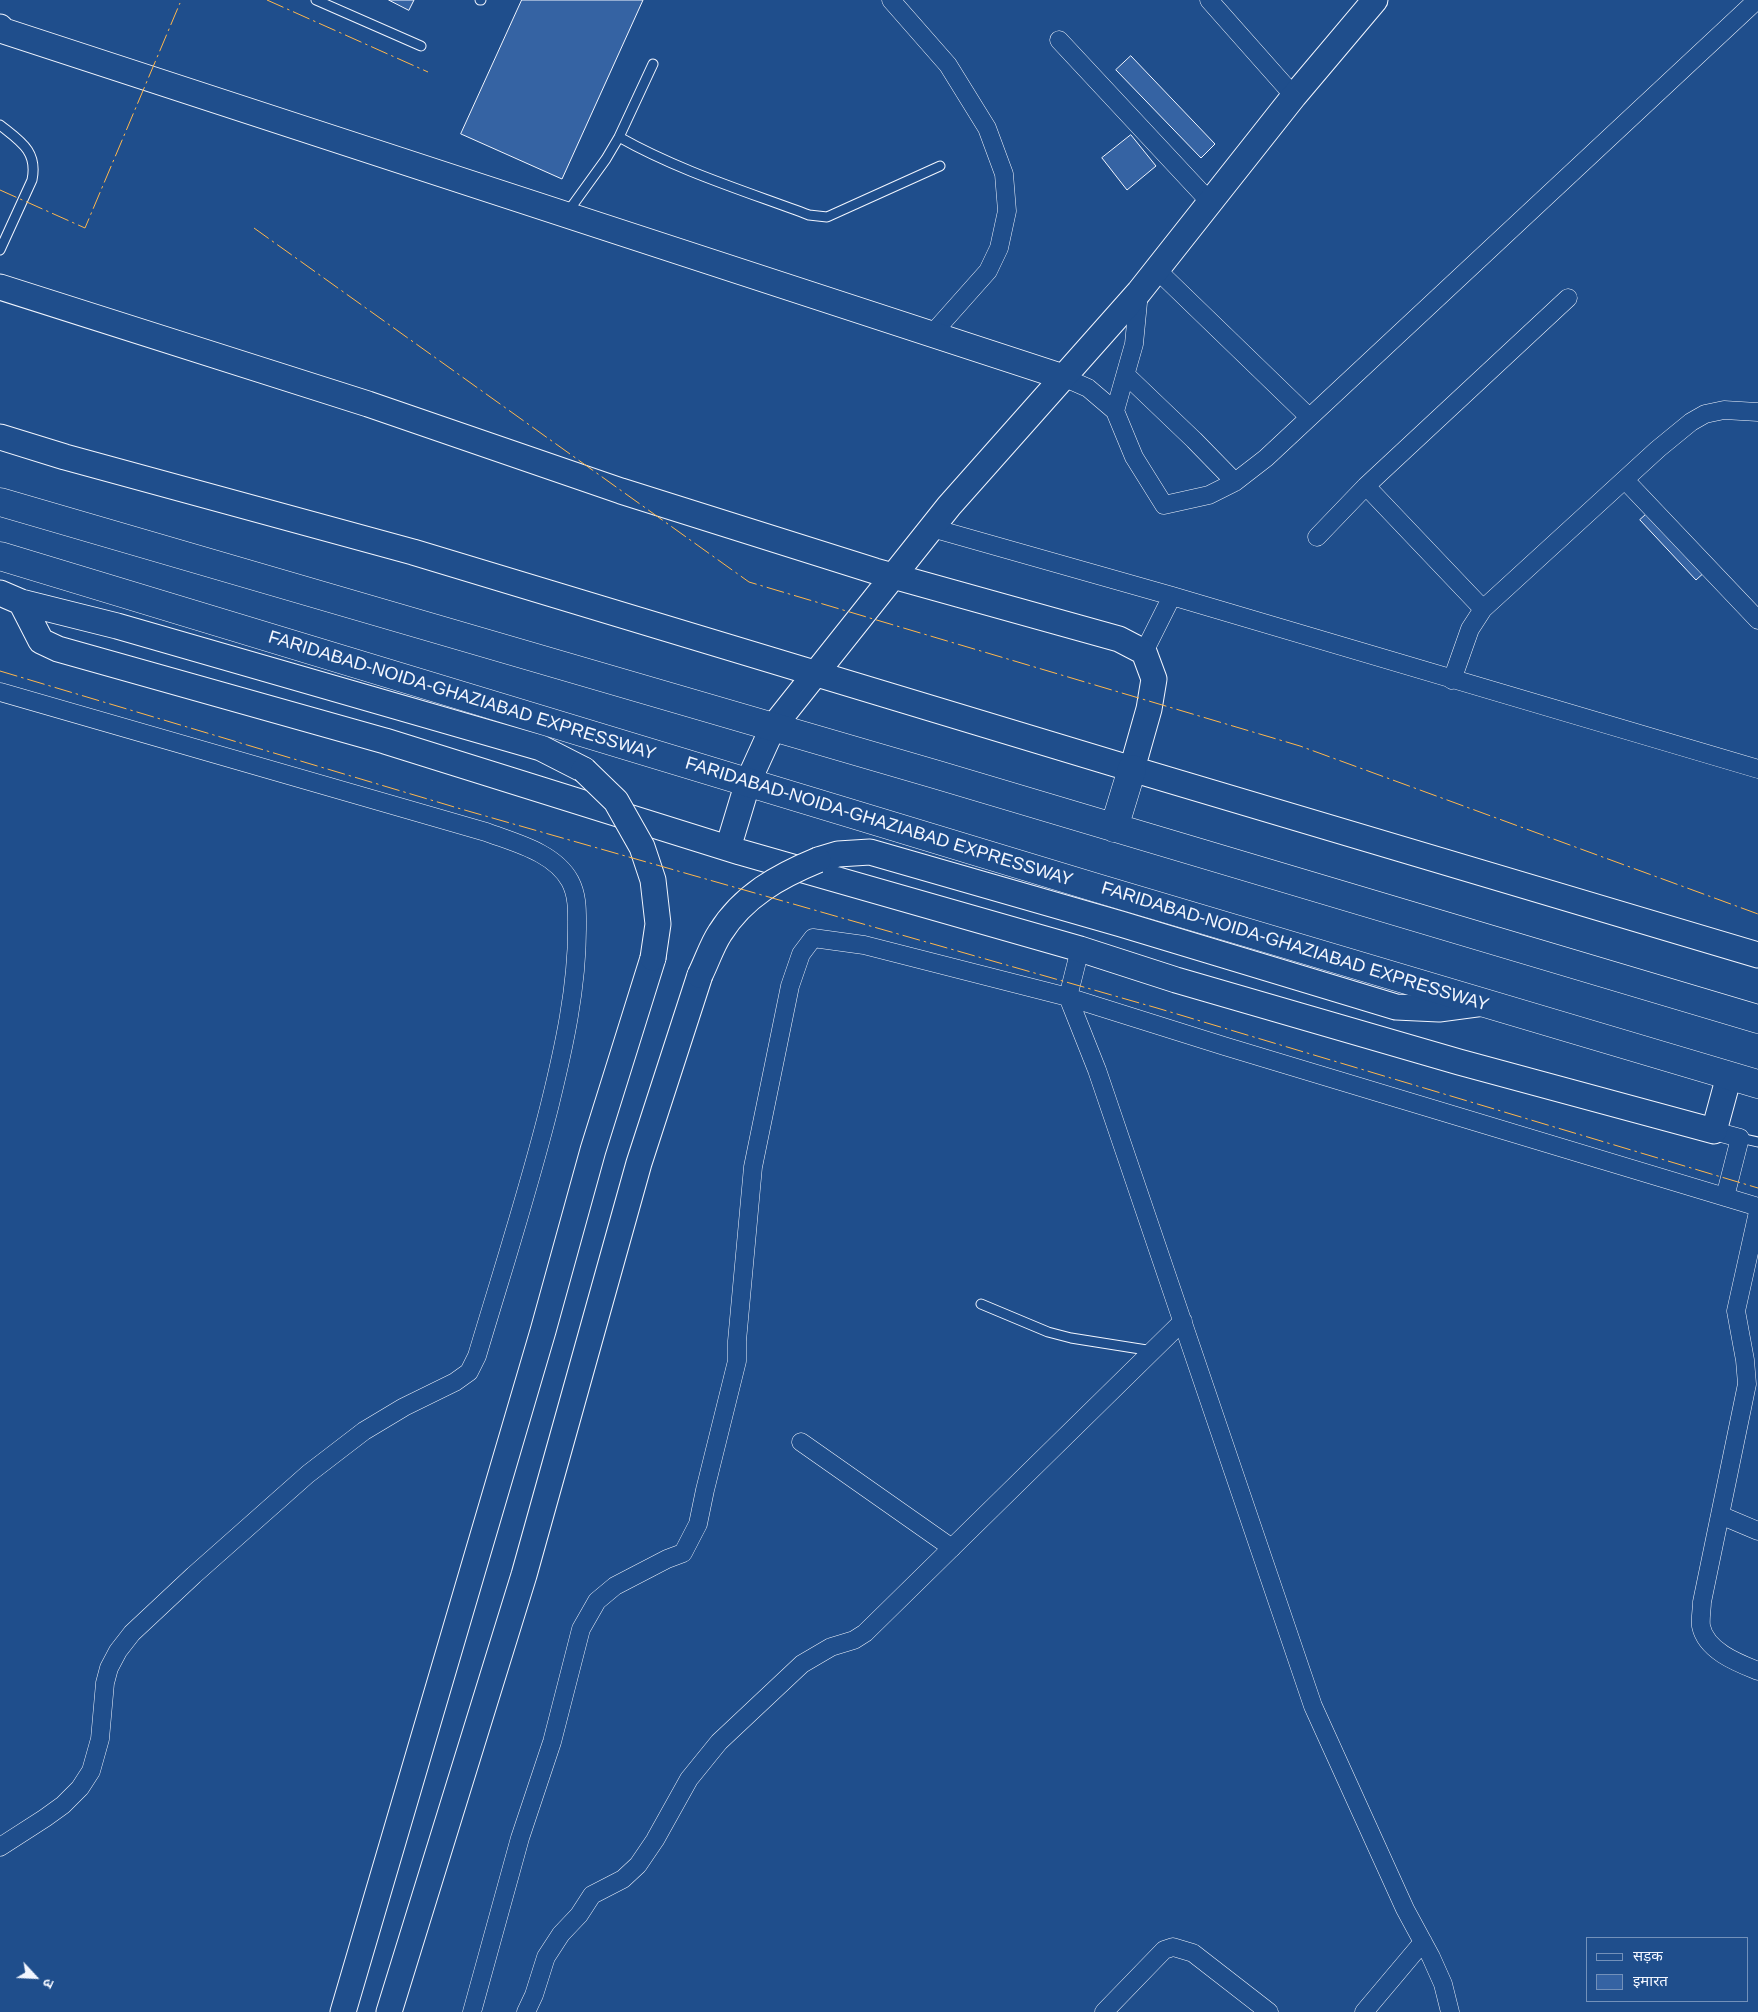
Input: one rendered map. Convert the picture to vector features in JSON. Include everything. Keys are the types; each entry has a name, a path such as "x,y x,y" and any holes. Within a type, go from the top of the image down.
{"main road":[{"path":"0,502 773,727 1758,1019"},
{"name":"FARIDABAD-NOIDA-GHAZIABAD EXPRESSWAY","path":"0,556 1758,1084"},
{"path":"1114,828 1132,769"}],"street":[{"path":"891,0 948,65 987,128 1004,174 1007,211 999,248 988,271 932,334"},
{"path":"1209,0 1294,96"},
{"path":"728,848 748,782 773,727 966,486 1139,292 1294,96 1375,0"},
{"path":"0,27 4,31 1063,377 1088,388 1115,411 1134,457 1164,505 1209,495 1235,482 1266,458 1757,0"},
{"path":"1060,40 1210,202"},
{"path":"1156,269 1309,417"},
{"path":"0,287 368,404 621,492 894,577 1119,639 1144,652 1154,679 1149,709 1132,769"},
{"path":"1115,411 1134,344 1139,292"},
{"path":"1317,536 1366,486 1568,298"},
{"path":"1126,376 1194,440 1235,482"},
{"path":"1452,680 1470,629 1483,609 1658,449 1690,422 1705,414 1724,410 1758,412"},
{"path":"0,437 413,552 1132,769 1758,955"},
{"path":"1625,480 1758,620"},
{"path":"1366,486 1483,609"},
{"path":"932,528 1172,596 1758,769"},
{"path":"1144,652 1172,596"},
{"path":"11,598 541,748 584,770 616,801 642,847 652,880 658,924 653,958 592,1150 543,1331 343,2012"},
{"path":"11,598 41,640 58,649 384,741 728,848 808,864 1176,980 1459,1062 1740,1138 1725,1196"},
{"path":"0,692 486,832 534,850 560,868 570,881 577,900 577,958 564,1046 540,1145 477,1356 469,1372 455,1382 404,1407 364,1431 308,1474 194,1575 132,1634 118,1651 109,1668 100,1739 91,1771 80,1788 63,1805 0,1847"},
{"path":"389,2012 524,1575 639,1163 700,975 720,933 745,901 767,885 808,864 838,854 870,852 1121,924 1396,1007 1439,1009 1484,1003"},
{"path":"472,2012 520,1838 552,1742 581,1629 597,1601 615,1586 666,1559 683,1553 698,1524 737,1361 737,1341 753,1167 790,986 801,954 813,938 864,945 1068,997 1758,1207"},
{"path":"1080,949 1068,997 1097,1070 1313,1706 1401,1900 1443,1984 1450,2012"},
{"path":"1714,1131 1729,1076"},
{"path":"1758,1212 1736,1311 1745,1360 1747,1384 1702,1602 1701,1626 1706,1638 1717,1650 1733,1661 1758,1671"},
{"path":"526,2012 534,1995 546,1958 561,1934 579,1915 592,1895 623,1879 638,1865 656,1840 689,1779 719,1742 802,1664 831,1647 854,1640 865,1633 1183,1321"},
{"path":"802,1442 952,1548"},
{"path":"1720,1515 1758,1531"},
{"path":"1364,2012 1423,1942"},
{"path":"1104,2012 1164,1950 1173,1947 1193,1953 1269,2012"}],"lane":[{"path":"316,0 421,46"},
{"path":"566,215 606,159 619,137 653,64"},
{"path":"0,125 21,142 33,159 35,167 32,180 0,250"},
{"path":"619,137 706,178 809,214 827,217 940,166"},
{"path":"1740,1138 1758,1142"},
{"path":"981,1304 1056,1334 1153,1351"}],"building":[{"path":"389,0 414,0 409,10"},
{"path":"522,0 643,0 562,179 461,134"},
{"path":"1131,56 1215,144 1201,158 1116,70"},
{"path":"1131,135 1156,166 1127,190 1102,158"},
{"path":"1651,510 1707,570 1696,580 1640,520"}],"power":[{"path":"267,0 428,72"},
{"path":"0,190 85,228 180,3"},
{"path":"254,228 749,582 1300,746 1758,914"},
{"path":"0,671 461,809 1157,1008 1758,1188"}]}
